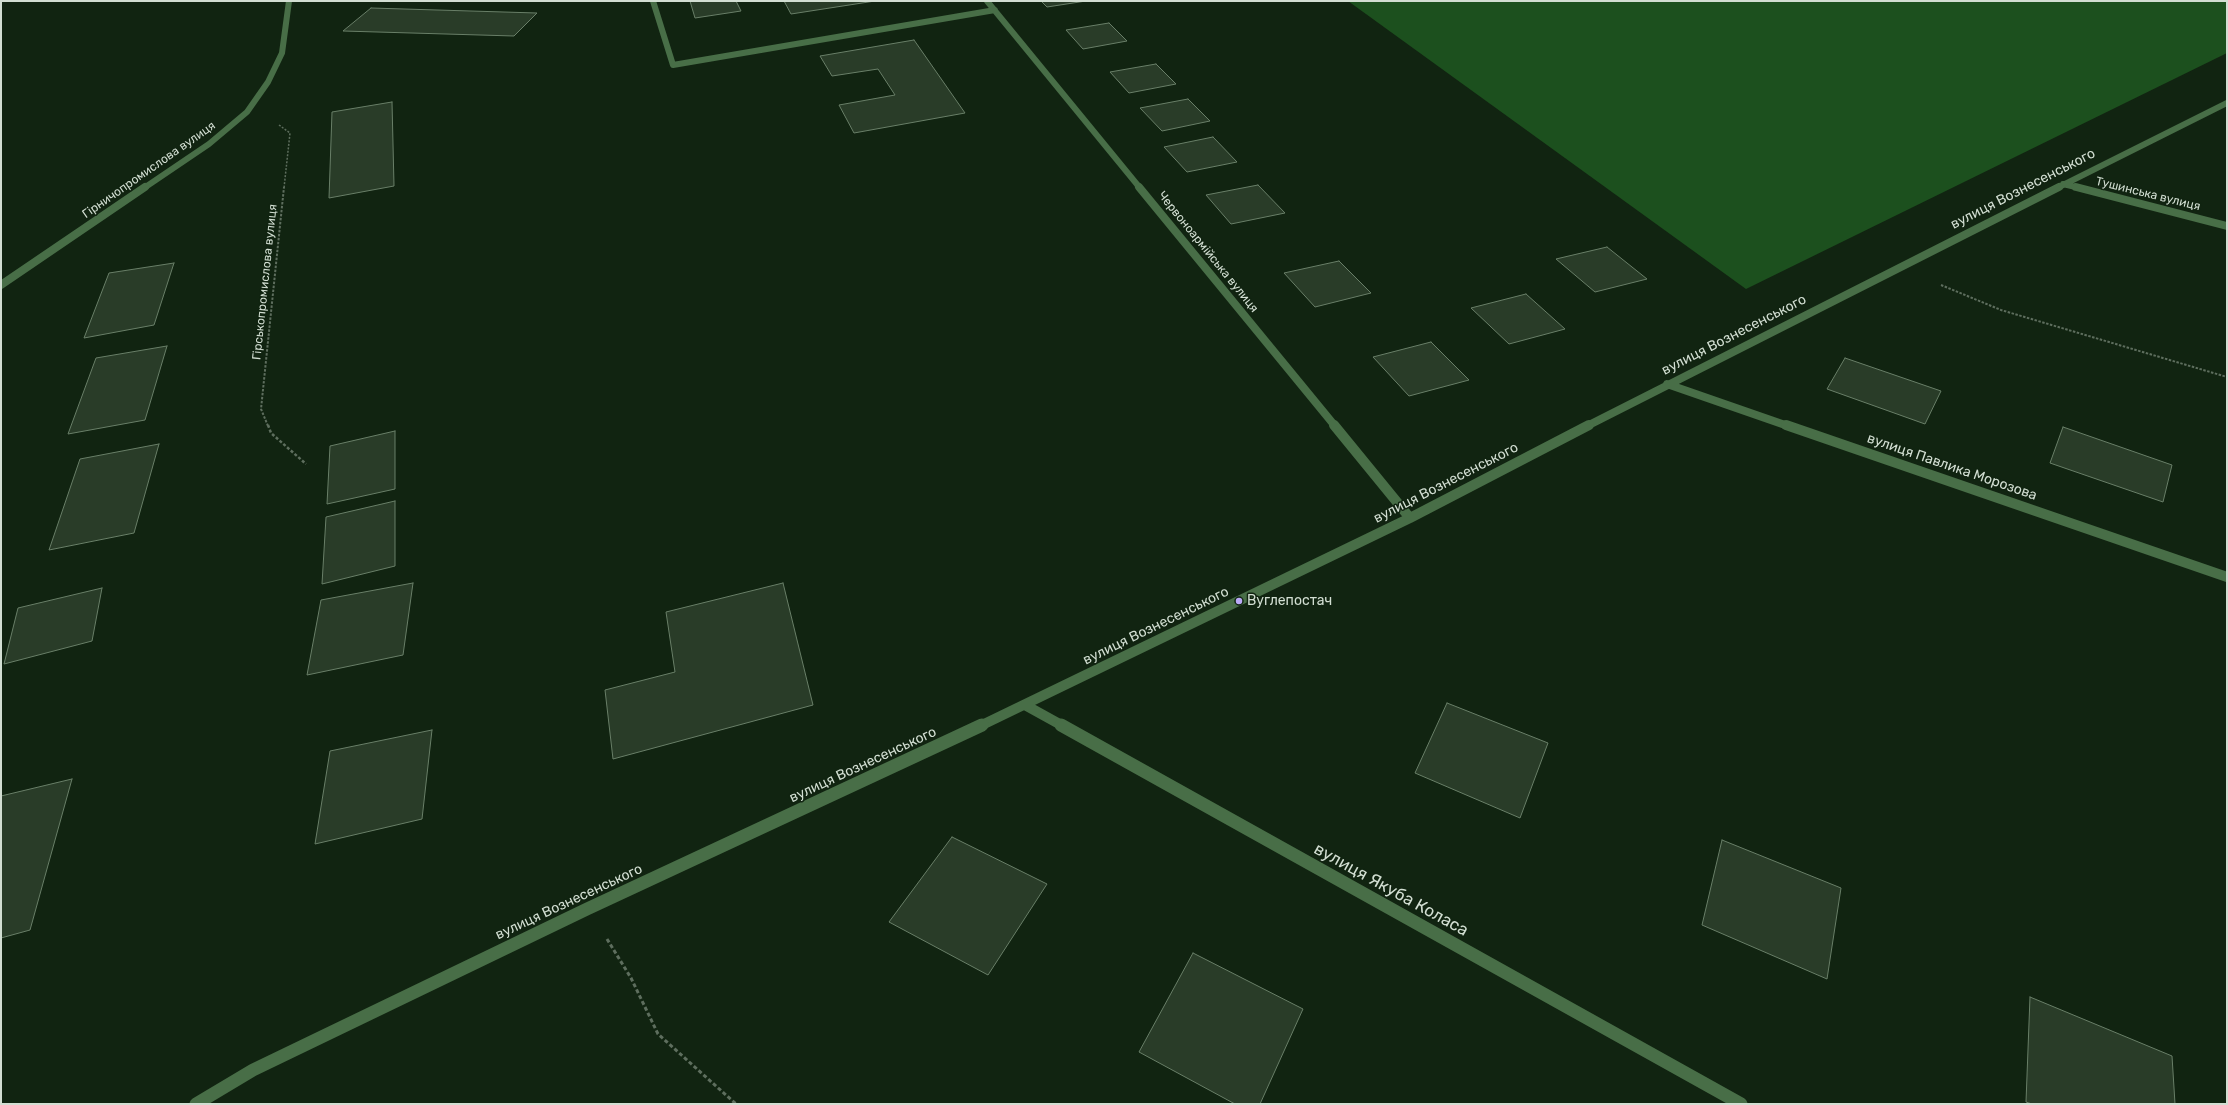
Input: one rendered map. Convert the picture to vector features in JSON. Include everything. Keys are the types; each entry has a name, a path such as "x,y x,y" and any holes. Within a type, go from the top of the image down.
{"street":[{"name":"Гірничопромислова вулиця","path":"1,285 210,144 247,112 268,82 282,53 288,1"},
{"path":"653,1 673,65 995,10"},
{"name":"Червоноармійська вулиця","path":"988,1 1410,518"},
{"name":"вулиця Вознесенського","path":"196,1104 253,1070 587,909 1025,705 1410,518 1667,384 2227,103"},
{"name":"Тушинська вулиця","path":"2063,184 2227,226"},
{"name":"вулиця Павлика Морозова","path":"1667,384 2227,577"},
{"name":"вулиця Якуба Коласа","path":"1025,705 1741,1104"}],"path":[{"name":"Гірськопромислова вулиця","path":"247,112 279,125 290,133 261,409 271,433 306,464"},
{"path":"1900,266 2001,310 2227,376"},
{"path":"587,909 631,978 658,1034 736,1104"}],"green space":[{"path":"1348,1 2227,1 2227,53 1746,289"}],"building":[{"path":"690,1 736,1 741,11 695,18"},
{"path":"784,1 875,1 791,14"},
{"path":"1041,1 1086,1 1047,7"},
{"path":"371,8 537,13 514,36 343,31"},
{"path":"1109,23 1127,41 1083,49 1066,30"},
{"path":"914,40 965,113 854,133 839,105 895,95 878,69 832,76 820,56"},
{"path":"1156,64 1176,84 1129,93 1110,72"},
{"path":"1188,99 1210,121 1162,131 1140,108"},
{"path":"392,102 394,186 329,198 332,112"},
{"path":"1213,137 1237,162 1187,172 1164,147"},
{"path":"1258,185 1285,213 1231,224 1206,195"},
{"path":"1607,247 1647,279 1595,292 1556,259"},
{"path":"1339,261 1371,293 1315,307 1284,273"},
{"path":"174,263 154,325 84,338 109,273"},
{"path":"1526,294 1565,329 1509,344 1471,308"},
{"path":"1431,342 1469,380 1409,396 1373,357"},
{"path":"167,346 145,420 68,434 96,358"},
{"path":"1845,358 1941,391 1925,424 1827,389"},
{"path":"2063,427 2172,465 2163,502 2050,463"},
{"path":"395,431 395,489 327,504 330,446"},
{"path":"159,444 134,533 49,550 80,459"},
{"path":"395,501 395,566 322,584 326,517"},
{"path":"413,583 403,655 307,675 321,600"},
{"path":"783,583 813,705 613,759 605,690 675,672 666,612"},
{"path":"102,588 92,641 4,664 18,608"},
{"path":"1447,703 1548,743 1520,818 1415,773"},
{"path":"432,730 422,819 315,844 330,751"},
{"path":"72,779 30,930 1,938 1,796"},
{"path":"952,837 1047,884 988,975 889,922"},
{"path":"1722,840 1841,888 1827,979 1702,925"},
{"path":"1193,953 1303,1009 1260,1104 1235,1104 1139,1052"},
{"path":"2030,997 2172,1056 2175,1104 2032,1104 2026,1102"}],"place":[{"name":"Вуглепостач","path":"1239,601"}]}
